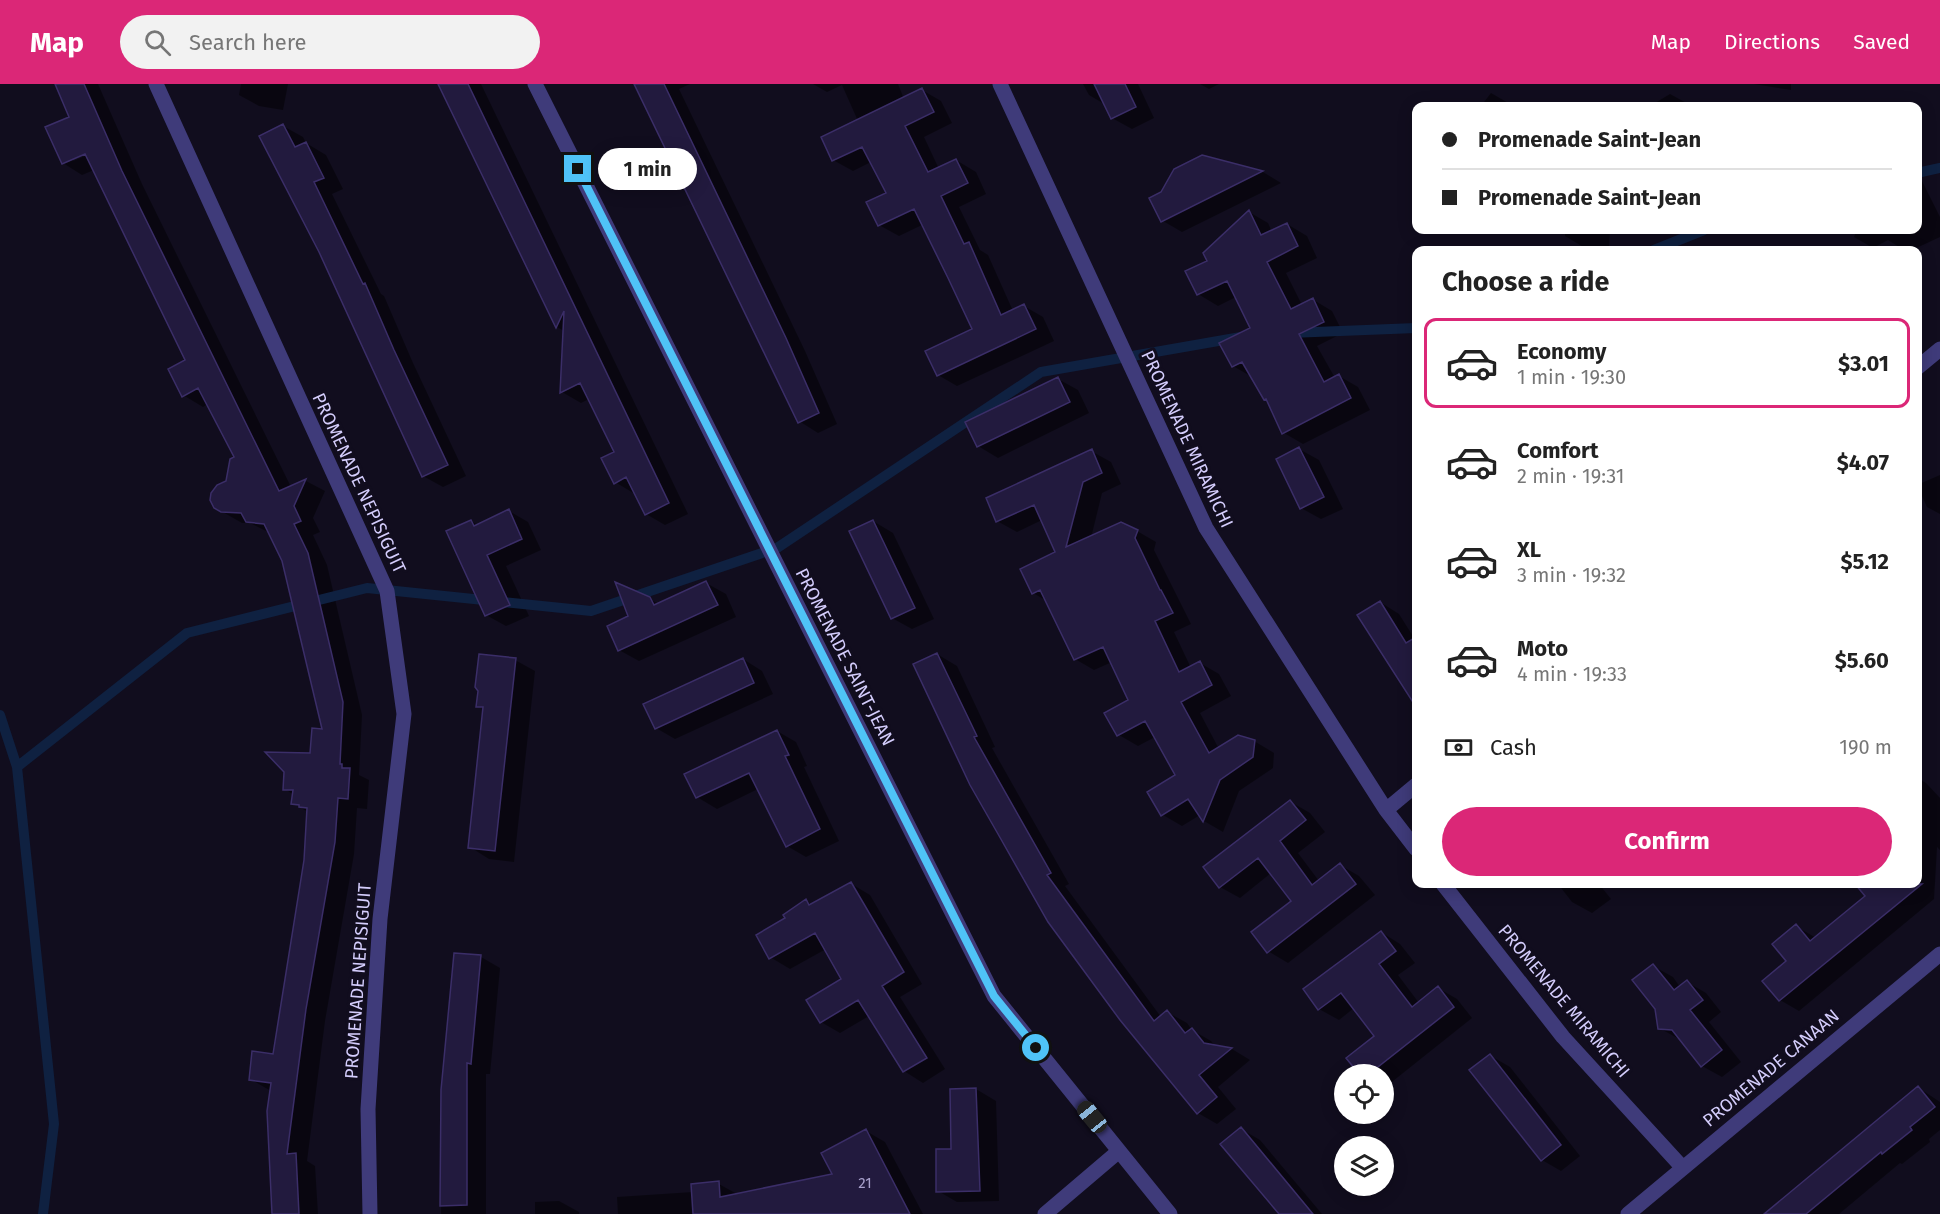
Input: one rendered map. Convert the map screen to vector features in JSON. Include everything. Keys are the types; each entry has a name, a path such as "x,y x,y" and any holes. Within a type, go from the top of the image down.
{"street":[{"name":"PROMENADE NEPISIGUIT","path":"156,84 387,591 404,714 380,919 368,1109 370,1214"},
{"name":"PROMENADE SAINT-JEAN","path":"535,84 994,996 1170,1214"},
{"name":"PROMENADE MIRAMICHI","path":"1000,84 1206,528 1386,810 1412,844"},
{"path":"1922,364 1940,349"},
{"path":"1386,810 1412,788"},
{"name":"PROMENADE MIRAMICHI","path":"1446,888 1563,1037 1682,1167"},
{"name":"PROMENADE CANAAN","path":"1628,1214 1940,954"},
{"path":"1045,1214 1119,1151"}],"building":[{"path":"55,84 84,84 122,171 279,491 306,479 294,506 301,521 294,524 308,553 343,702 340,764 342,768 350,768 348,799 338,798 335,842 306,1009 287,1154 296,1153 299,1214 272,1214 267,1111 271,1083 249,1080 252,1051 273,1054 304,860 307,808 291,804 293,790 283,790 284,772 265,752 310,753 312,728 322,729 282,561 264,524 246,522 241,513 221,512 214,508 210,500 211,493 217,485 226,481 230,459 234,457 198,388 182,397 168,369 185,360 85,154 62,164 45,127 69,117"},
{"path":"438,84 468,84 669,503 645,515 626,477 614,484 601,458 614,452 580,383 560,393 564,311 556,328"},
{"path":"634,84 664,84 786,338 819,413 798,423"},
{"path":"1094,84 1125,84 1136,107 1111,119"},
{"path":"922,88 934,112 905,126 928,172 956,159 968,183 941,196 964,244 969,242 1001,315 1024,304 1036,329 937,376 925,351 972,329 948,278 914,209 878,226 866,202 886,193 862,147 832,161 821,137"},
{"path":"283,124 295,147 306,142 324,178 314,182 363,284 365,283 448,465 422,477 319,252 259,136"},
{"path":"1202,155 1263,171 1161,222 1149,198 1161,192 1174,169"},
{"path":"1249,210 1261,235 1287,223 1298,246 1267,262 1291,309 1313,298 1324,322 1299,334 1324,382 1339,374 1351,398 1282,434 1266,399 1264,400 1242,362 1232,367 1219,343 1250,328 1227,281 1197,295 1185,271 1207,261 1203,253"},
{"path":"1058,377 1070,402 977,447 965,422"},
{"path":"1299,447 1324,497 1300,509 1276,459"},
{"path":"1092,449 1102,473 1083,482 1066,547 1121,522 1138,530 1135,538 1173,613 1155,621 1179,672 1200,661 1212,685 1181,702 1209,753 1238,735 1255,740 1253,757 1220,780 1203,822 1188,799 1161,816 1147,792 1175,775 1145,721 1117,736 1104,713 1128,700 1103,647 1074,660 1040,590 1032,594 1020,569 1055,552 1034,505 996,522 986,498"},
{"path":"509,509 522,539 487,555 510,605 485,616 446,531 471,520 474,526"},
{"path":"873,520 915,608 891,619 849,531"},
{"path":"706,581 718,605 618,651 607,626 628,616 615,582 650,597 654,605"},
{"path":"1380,601 1406,643 1412,639 1412,701 1357,615"},
{"path":"937,653 977,736 974,737 1051,873 1047,875 1154,1021 1167,1010 1185,1033 1192,1028 1204,1043 1232,1048 1199,1075 1217,1097 1197,1114 1120,1020 1048,922 970,785 913,664"},
{"path":"479,654 516,658 495,851 468,848 483,707 476,707 478,691 475,687"},
{"path":"743,658 754,683 655,729 643,704"},
{"path":"777,730 789,755 785,756 820,829 786,847 749,773 696,798 684,774"},
{"path":"1290,800 1306,820 1280,841 1312,885 1340,863 1356,884 1267,953 1251,932 1291,901 1258,858 1219,888 1203,867"},
{"path":"851,882 904,972 882,986 927,1058 903,1072 858,1000 820,1023 806,1000 841,979 815,933 769,959 756,935 785,918 783,915 806,899 809,905"},
{"path":"1858,888 1917,888 1779,1001 1762,981 1786,961 1772,944 1796,924 1810,941 1865,896"},
{"path":"1381,931 1396,951 1379,964 1412,1007 1438,986 1454,1007 1382,1064 1351,1064 1346,1058 1374,1036 1341,993 1318,1010 1303,989"},
{"path":"454,953 481,955 471,1064 467,1063 467,1205 440,1206 441,1090"},
{"path":"1653,964 1674,990 1687,980 1703,1000 1690,1010 1722,1050 1701,1067 1672,1030 1658,1029 1655,1009 1632,980"},
{"path":"1490,1054 1561,1145 1541,1161 1469,1070"},
{"path":"1918,1086 1935,1107 1910,1127 1912,1130 1882,1154 1881,1152 1806,1214 1764,1214"},
{"path":"976,1088 980,1191 936,1192 936,1149 951,1149 950,1089"},
{"path":"1241,1127 1313,1214 1279,1214 1220,1144"},
{"path":"866,1129 910,1214 693,1214 691,1184 719,1181 720,1197 832,1174 821,1153"}],"waterway":[{"path":"1922,172 1940,168"},
{"path":"1664,246 1694,234"},
{"path":"1290,333 1412,328"},
{"path":"17,767 187,633 367,588 591,611 777,548 1041,372 1241,337"},
{"path":"0,715 17,767 54,1124 43,1214"}],"route":[{"path":"578,169 994,996 1036,1048"}]}
